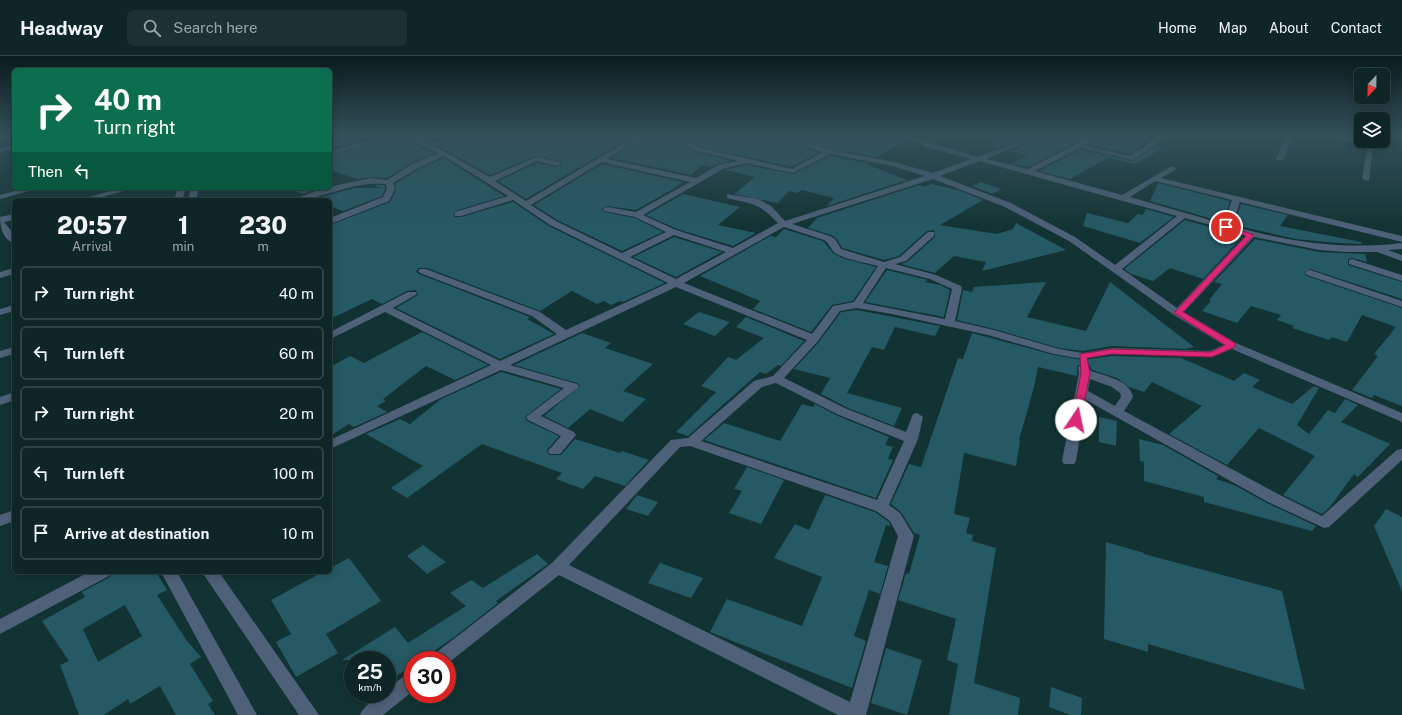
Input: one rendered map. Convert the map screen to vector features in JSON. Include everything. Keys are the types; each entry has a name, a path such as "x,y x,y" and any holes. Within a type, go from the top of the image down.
{"street":[{"path":"332,189 371,180 389,182 414,167"},
{"path":"468,167 491,180 553,223 676,283 814,339"},
{"path":"491,180 519,167"},
{"path":"525,205 590,167"},
{"path":"633,167 698,181"},
{"path":"637,215 721,167 724,167"},
{"path":"772,167 793,171 801,167"},
{"path":"903,167 933,176 1008,206 1072,239 1178,313 1232,345 1402,418"},
{"path":"332,444 676,283 783,224 959,167"},
{"path":"1006,167 1184,215 1250,235 1320,248 1376,250 1402,246"},
{"path":"1028,172 1038,167"},
{"path":"1366,179 1368,167"},
{"path":"1123,198 1172,168"},
{"path":"1155,179 1402,239"},
{"path":"332,219 386,199 391,189 389,182"},
{"path":"0,197 28,190"},
{"path":"90,198 122,190"},
{"path":"302,198 327,190"},
{"path":"730,196 755,201 768,208 783,224 804,229 827,238 832,241 838,251 847,255 933,277 957,288 949,324"},
{"path":"458,214 515,197"},
{"path":"1226,227 1237,198"},
{"path":"607,209 637,215 673,232 733,251"},
{"path":"1116,269 1184,215"},
{"path":"12,218 0,222 12,237"},
{"path":"622,257 673,232"},
{"path":"857,305 883,265 903,259 932,234"},
{"path":"1178,313 1250,235"},
{"path":"1376,250 1402,258"},
{"path":"1352,262 1402,278"},
{"path":"423,271 536,314 565,335"},
{"path":"0,275 12,272"},
{"path":"1310,273 1402,304"},
{"path":"332,335 412,294"},
{"path":"691,442 758,384 777,379 814,339 837,308 857,305 990,332 1058,352 1083,356 1112,351 1212,354 1232,345"},
{"path":"386,308 501,366 573,387 532,418 569,435 555,451"},
{"path":"0,312 12,309"},
{"path":"0,355 12,351"},
{"path":"1069,461 1085,373 1083,356"},
{"path":"1085,373 1116,384 1126,392 1127,397 1116,413"},
{"path":"777,379 843,412 911,439"},
{"path":"1082,393 1273,498 1324,523 1402,453"},
{"path":"0,401 12,397"},
{"path":"881,507 911,439 917,417"},
{"path":"451,651 558,567 676,443 691,442 881,507 895,517 906,536 856,715 558,567"},
{"path":"0,521 12,516"},
{"path":"0,627 99,574"},
{"path":"170,574 248,715"},
{"path":"211,574 310,715"},
{"path":"368,715 404,687"}],"building":[{"path":"332,167 405,167 387,178 371,177 357,179 332,171"},
{"path":"424,167 458,167 504,196 455,211 454,217 461,217 513,202 549,226 665,283 623,302 620,301 611,305 604,301 597,304 572,291 540,311 427,268 419,268 416,271 419,274 530,317 527,319 554,334 500,359 396,308 418,295 416,290 407,291 382,304 372,299 332,318 332,224 390,202 396,190 395,184"},
{"path":"475,167 510,167 490,175"},
{"path":"529,167 580,167 526,199 498,181"},
{"path":"597,167 614,167 683,182 636,210 607,206 602,209 604,212 635,218 663,232 622,251 557,220 534,205"},
{"path":"652,167 700,167 691,175"},
{"path":"739,167 755,167 793,174 808,167 873,167 907,180 827,206 834,198 802,190 797,193 789,191 778,203 734,194 755,177 725,170"},
{"path":"1047,167 1092,167 1070,179 1039,171"},
{"path":"981,182 1001,189 992,194 972,186"},
{"path":"1158,183 1230,201 1223,222 1150,201"},
{"path":"931,184 961,191 983,200 940,225 997,234 1013,229 1016,223 1066,250 982,271 986,262 954,256 935,273 901,264 907,262 935,237 934,230 927,231 899,256 884,260 842,248 836,238 831,235 808,228 817,218 919,185 925,187"},
{"path":"373,185 385,185 382,196 343,211 332,207 332,198 318,198 354,188 381,188"},
{"path":"294,190 314,190 303,194"},
{"path":"683,194 740,207 718,225 756,233 733,246 677,229 646,215"},
{"path":"1241,204 1288,215 1280,226 1361,242 1362,244 1296,239 1234,225"},
{"path":"1146,209 1174,217 1140,243 1083,226 1087,213 1128,223 1138,214 1143,215"},
{"path":"1185,220 1243,236 1203,279 1170,268 1153,281 1131,274 1124,269"},
{"path":"784,229 823,241 833,253 842,258 876,267 853,301 832,305 811,332 753,309 760,301 700,276 770,236 776,237"},
{"path":"674,237 722,252 676,277 633,257"},
{"path":"1255,239 1319,252 1365,254 1367,262 1352,258 1348,259 1348,265 1402,282 1402,299 1310,269 1304,273 1307,276 1402,308 1402,406 1374,395 1372,398 1352,390 1378,356 1374,354 1396,327 1362,315 1347,342 1332,337 1329,340 1292,328 1294,326 1277,320 1281,315 1251,306 1237,323 1202,311 1211,301 1209,300 1222,284 1214,282"},
{"path":"887,270 928,280 925,282 940,285 950,290 944,317 865,302"},
{"path":"1046,282 1027,317 1086,331 1110,282 1194,347 1185,349 1112,346 1083,351 1059,348 957,320 963,290 972,292 974,287"},
{"path":"857,310 940,326 935,336 895,327 884,350 872,347 847,393 902,408 894,426 848,408 821,394 830,378 794,369 819,342 841,312"},
{"path":"699,312 730,322 715,336 683,324"},
{"path":"746,317 804,341 781,366 778,365 766,374 760,372 688,436 676,432 716,392 701,386 728,357 736,360 764,338 736,327"},
{"path":"422,332 488,365 455,380 426,366 383,399 386,401 377,406 387,412 354,427 349,424 332,435 332,366 350,356 364,363"},
{"path":"582,333 611,343 605,348 653,364 623,391 646,399 622,422 590,409 568,428 544,416 580,386 577,383 514,365"},
{"path":"972,333 1054,355 1083,360 1112,356 1181,358 1234,381 1244,373 1260,380 1252,387 1292,404 1314,386 1319,388 1297,425 1309,434 1328,410 1335,413 1345,399 1358,405 1341,422 1390,444 1358,477 1354,474 1330,507 1322,514 1283,495 1315,456 1259,428 1227,465 1169,434 1202,406 1152,382 1144,392 1129,387 1117,378 1092,370 1089,364 1084,363 1077,366 1077,376 1038,367 1019,440 1016,466 964,453 954,514 970,518 966,533 973,535 972,541 996,548 974,683 1020,698 1018,715 949,715 958,664 947,660 956,619 898,600 906,573 909,574 920,535 914,533 901,512 891,504 909,464 921,467 958,358 963,359"},
{"path":"501,372 561,389 525,417 527,421 559,436 547,450 549,455 561,455 575,439 620,453 622,451 649,460 625,486 595,476 583,489 556,479 562,473 482,444 407,498 391,488 423,466 366,434 400,419 410,424 441,399"},
{"path":"802,404 813,407 815,404 838,416 889,437 885,445 893,447 888,459 893,460 876,498 704,440 724,423 780,441"},
{"path":"1099,417 1117,421 1116,446 1099,442"},
{"path":"1139,439 1163,445 1218,476 1216,479 1234,485 1267,503 1316,526 1312,531 1204,502 1204,497 1144,481 1144,462 1140,461"},
{"path":"747,467 784,480 761,524 729,513 742,491 734,489"},
{"path":"637,495 658,502 648,516 626,509"},
{"path":"825,495 875,512 889,522 891,526 886,525 874,562 888,566 880,594 869,590 854,636 866,641 852,688 710,632 727,599 802,626 822,577 774,558 795,524 809,530"},
{"path":"1386,509 1402,517 1402,591 1374,526"},
{"path":"1106,542 1144,554 1282,591 1305,690 1148,644 1148,652 1104,639"},
{"path":"423,545 446,562 427,574 407,556"},
{"path":"537,554 548,564 496,601 498,603 434,651 404,651 404,671 396,676 396,651 356,651 395,627 408,643 466,606 450,593 471,580 483,588"},
{"path":"349,558 381,601 326,634 338,653 296,677 276,642 291,634 271,600 319,574 332,574 332,567"},
{"path":"660,563 703,578 691,598 648,583"},
{"path":"111,574 157,574 167,590 157,595 187,641 201,657 190,664 213,701 208,704 215,715 176,715 160,686 130,704 128,699 104,715 79,715 60,665 69,661 42,621 85,597 82,592 110,577","holes":["125,605 142,636 98,662 83,629"]},
{"path":"886,648 922,660 907,715 871,703"},
{"path":"1051,687 1082,698 1081,715 1070,715 1049,707"}],"route":[{"path":"1076,420 1085,373 1083,356 1112,351 1212,354 1232,345 1178,313 1250,235 1226,227"}]}
